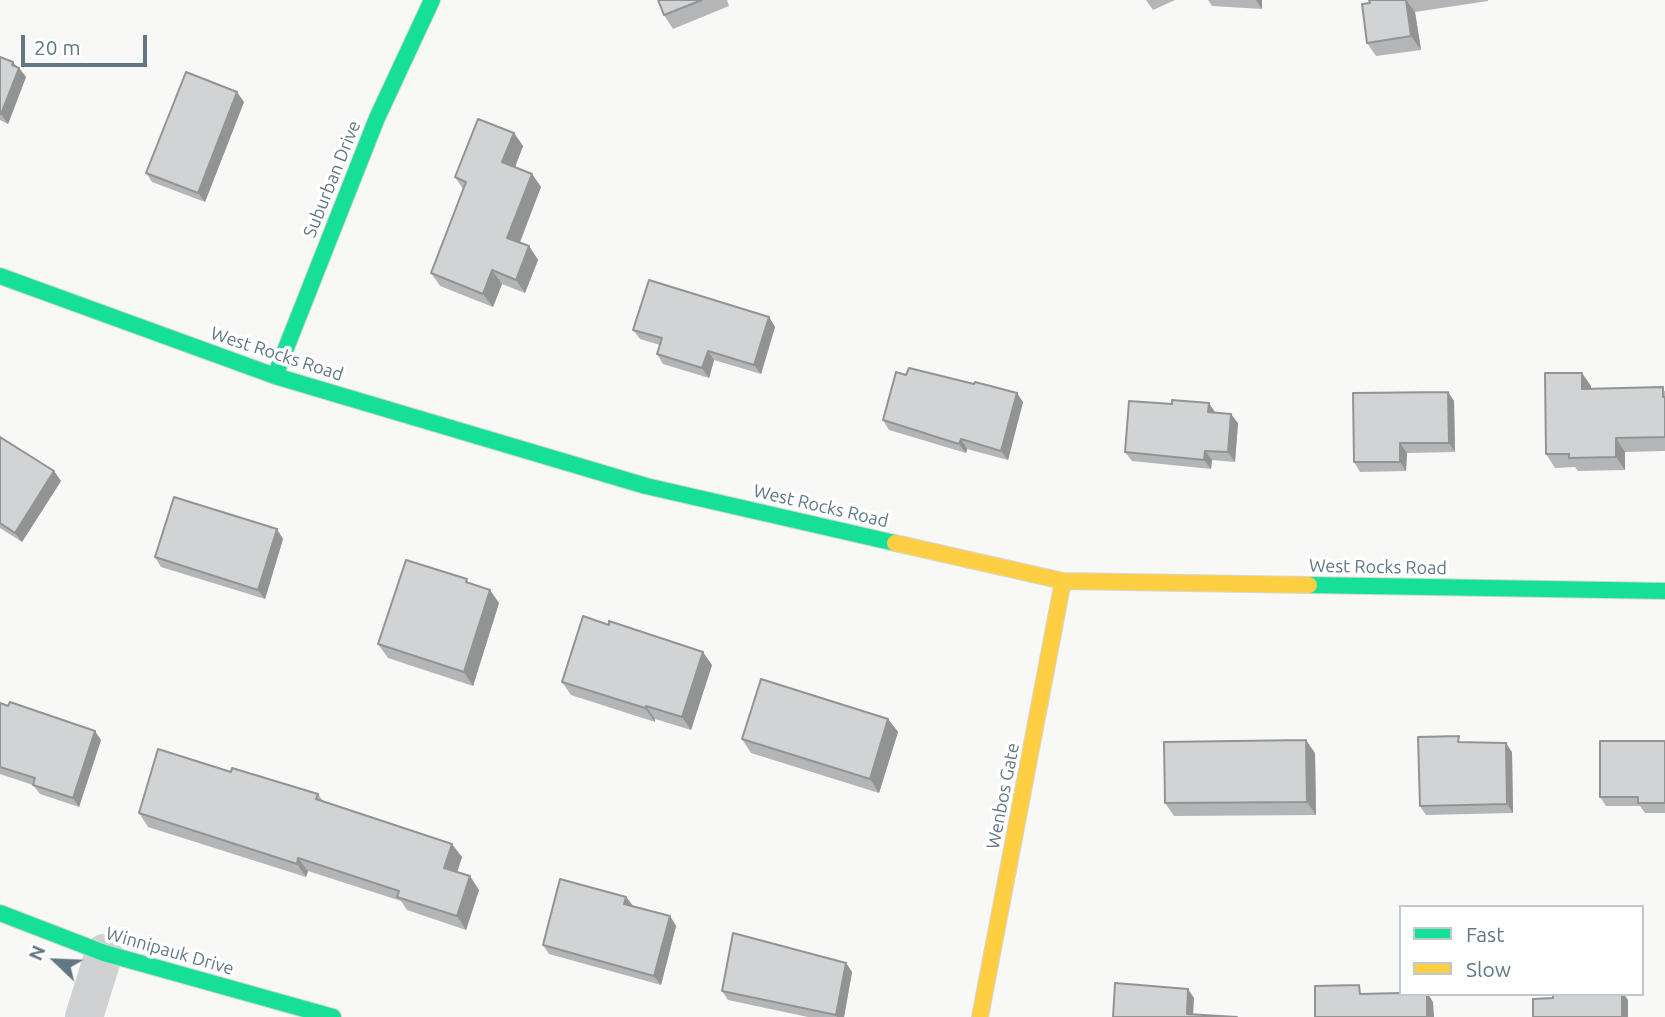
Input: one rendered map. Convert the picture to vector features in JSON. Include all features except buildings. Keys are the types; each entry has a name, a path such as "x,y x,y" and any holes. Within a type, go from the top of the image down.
{"main road":[{"name":"Suburban Drive","path":"275,376 377,118 432,0"},
{"name":"West Rocks Road","path":"0,276 275,376 646,486 1063,581 1665,591"},
{"name":"Wenbos Gate","path":"981,1017 1063,581"},
{"name":"Winnipauk Drive","path":"0,913 104,953 333,1017"}],"street":[{"path":"84,1017 104,953"}],"traffic: fast":[{"path":"275,376 377,118 432,0"},
{"path":"0,276 275,376 646,486 895,543"},
{"path":"1309,585 1665,591"},
{"path":"0,913 104,953 333,1017"}],"traffic: slow":[{"path":"895,543 1063,581 1309,585"},
{"path":"980,1017 1063,581"}]}
